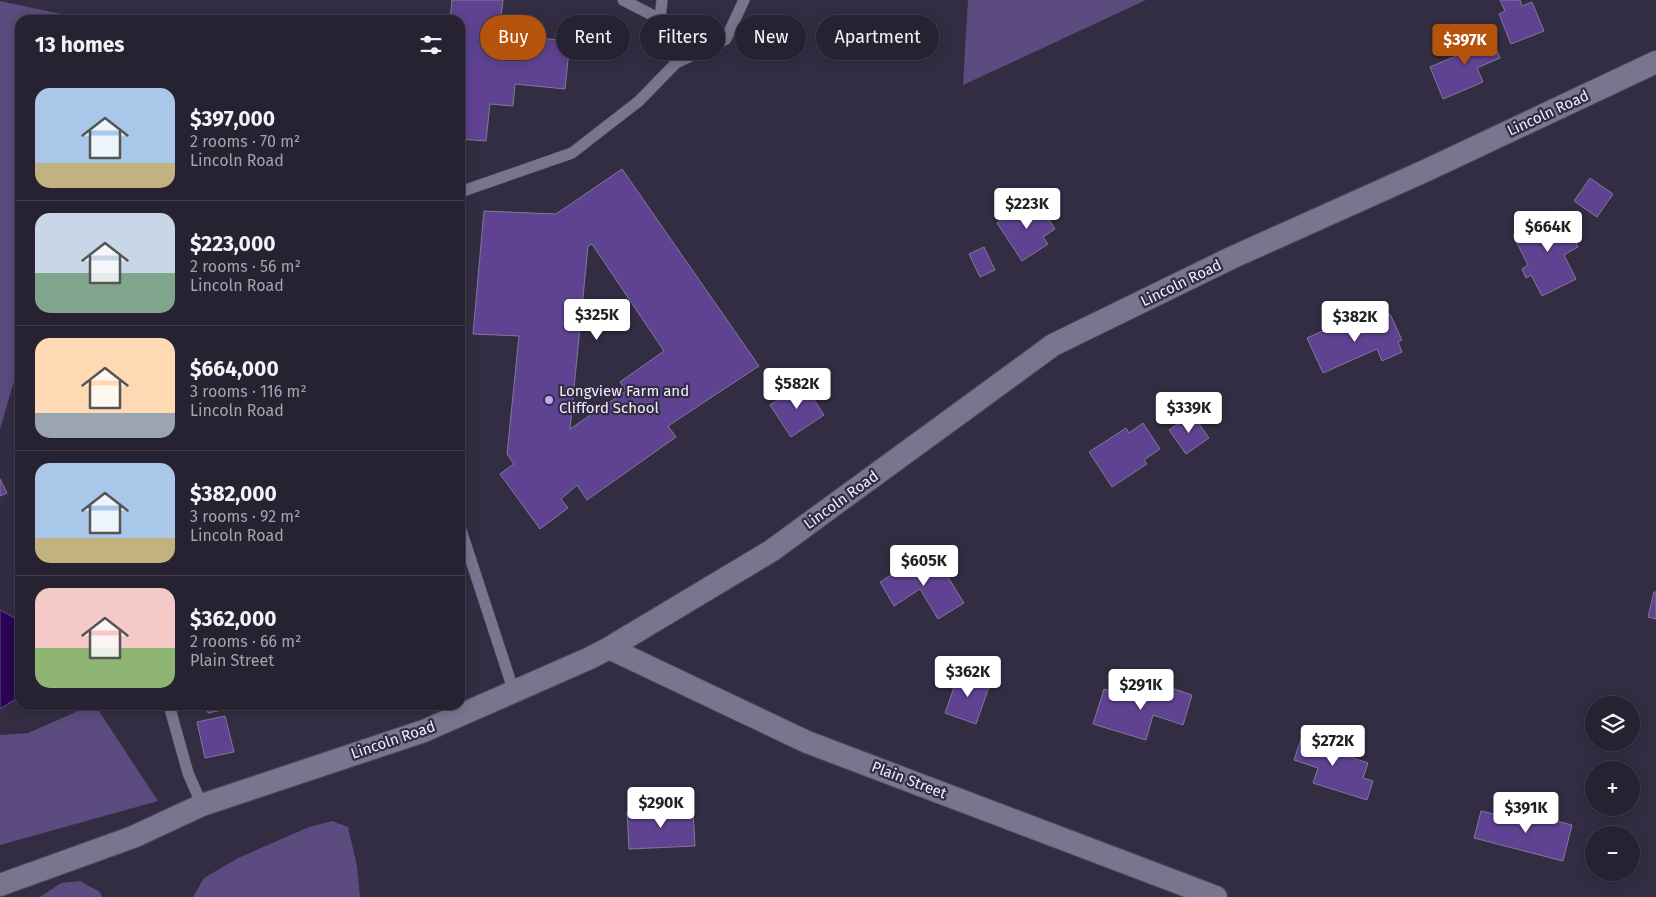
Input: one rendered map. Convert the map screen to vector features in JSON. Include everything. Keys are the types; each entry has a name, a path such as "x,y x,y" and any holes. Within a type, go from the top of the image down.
{"street":[{"name":"Lincoln Road","path":"0,885 133,837 202,805 424,731 609,648 771,551 1053,345 1231,258 1427,170 1656,62"},
{"name":"Plain Street","path":"609,648 807,742 1216,897"}],"lane":[{"path":"623,0 652,15"},
{"path":"660,15 662,0"},
{"path":"465,190 572,153 639,101 676,63 726,39 744,0"},
{"path":"465,542 514,692"},
{"path":"170,710 188,773 202,805"}],"shaded area":[{"path":"968,0 1146,0 963,85"},
{"path":"0,1 66,15 15,15 15,378 0,429"},
{"path":"0,610 15,618 15,699 0,709"},
{"path":"81,710 98,710 158,801 0,845 0,735 28,733"},
{"path":"332,821 348,827 357,866 360,897 193,897 204,878 238,858 309,827"},
{"path":"80,881 100,892 102,897 40,897 61,883"}],"building":[{"path":"452,0 503,0 501,15 480,15 480,60 546,60 546,39 556,40 556,60 568,60 565,89 515,84 513,106 490,104 486,141 465,139 465,15 450,15"},
{"path":"1500,0 1520,0 1522,6 1532,2 1544,31 1511,44 1499,14 1505,11"},
{"path":"1489,32 1500,58 1477,68 1483,82 1443,99 1430,67 1463,53 1459,44"},
{"path":"622,169 759,366 668,426 676,437 587,500 577,485 561,499 568,508 540,529 500,474 514,464 507,454 519,336 473,334 484,211 556,214","holes":["592,244 664,351 620,382 626,391 570,429 588,246"]},
{"path":"1590,178 1613,194 1597,217 1574,201"},
{"path":"1036,200 1055,229 1043,237 1048,244 1022,261 997,223 1021,207 1023,210"},
{"path":"1560,211 1578,247 1564,255 1576,279 1542,296 1531,275 1526,278 1522,269 1528,265 1513,235"},
{"path":"984,247 995,270 980,277 969,254"},
{"path":"1390,314 1402,340 1398,342 1402,352 1382,361 1377,349 1323,373 1307,338 1345,321 1351,332"},
{"path":"803,383 824,415 791,437 770,405"},
{"path":"1192,414 1209,438 1186,454 1169,430"},
{"path":"1143,423 1160,449 1144,460 1147,464 1112,487 1089,452 1126,428 1129,433"},
{"path":"0,479 7,493 0,496"},
{"path":"936,558 964,603 938,619 920,589 894,606 880,582 910,563 915,571"},
{"path":"1654,592 1656,592 1656,619 1648,617"},
{"path":"959,673 990,684 976,724 945,713"},
{"path":"1165,686 1192,695 1183,725 1153,715 1146,740 1093,724 1104,689 1130,698 1133,689 1161,698"},
{"path":"207,710 222,710 208,713"},
{"path":"225,716 234,752 205,758 197,722"},
{"path":"1305,727 1319,732 1316,739 1332,744 1330,750 1368,763 1363,778 1373,781 1367,800 1313,783 1318,768 1294,760"},
{"path":"693,809 695,846 629,849 627,812"},
{"path":"1481,811 1519,820 1521,812 1572,825 1563,861 1474,838"}],"place":[{"name":"Longview Farm and Clifford School","path":"549,400"}]}
